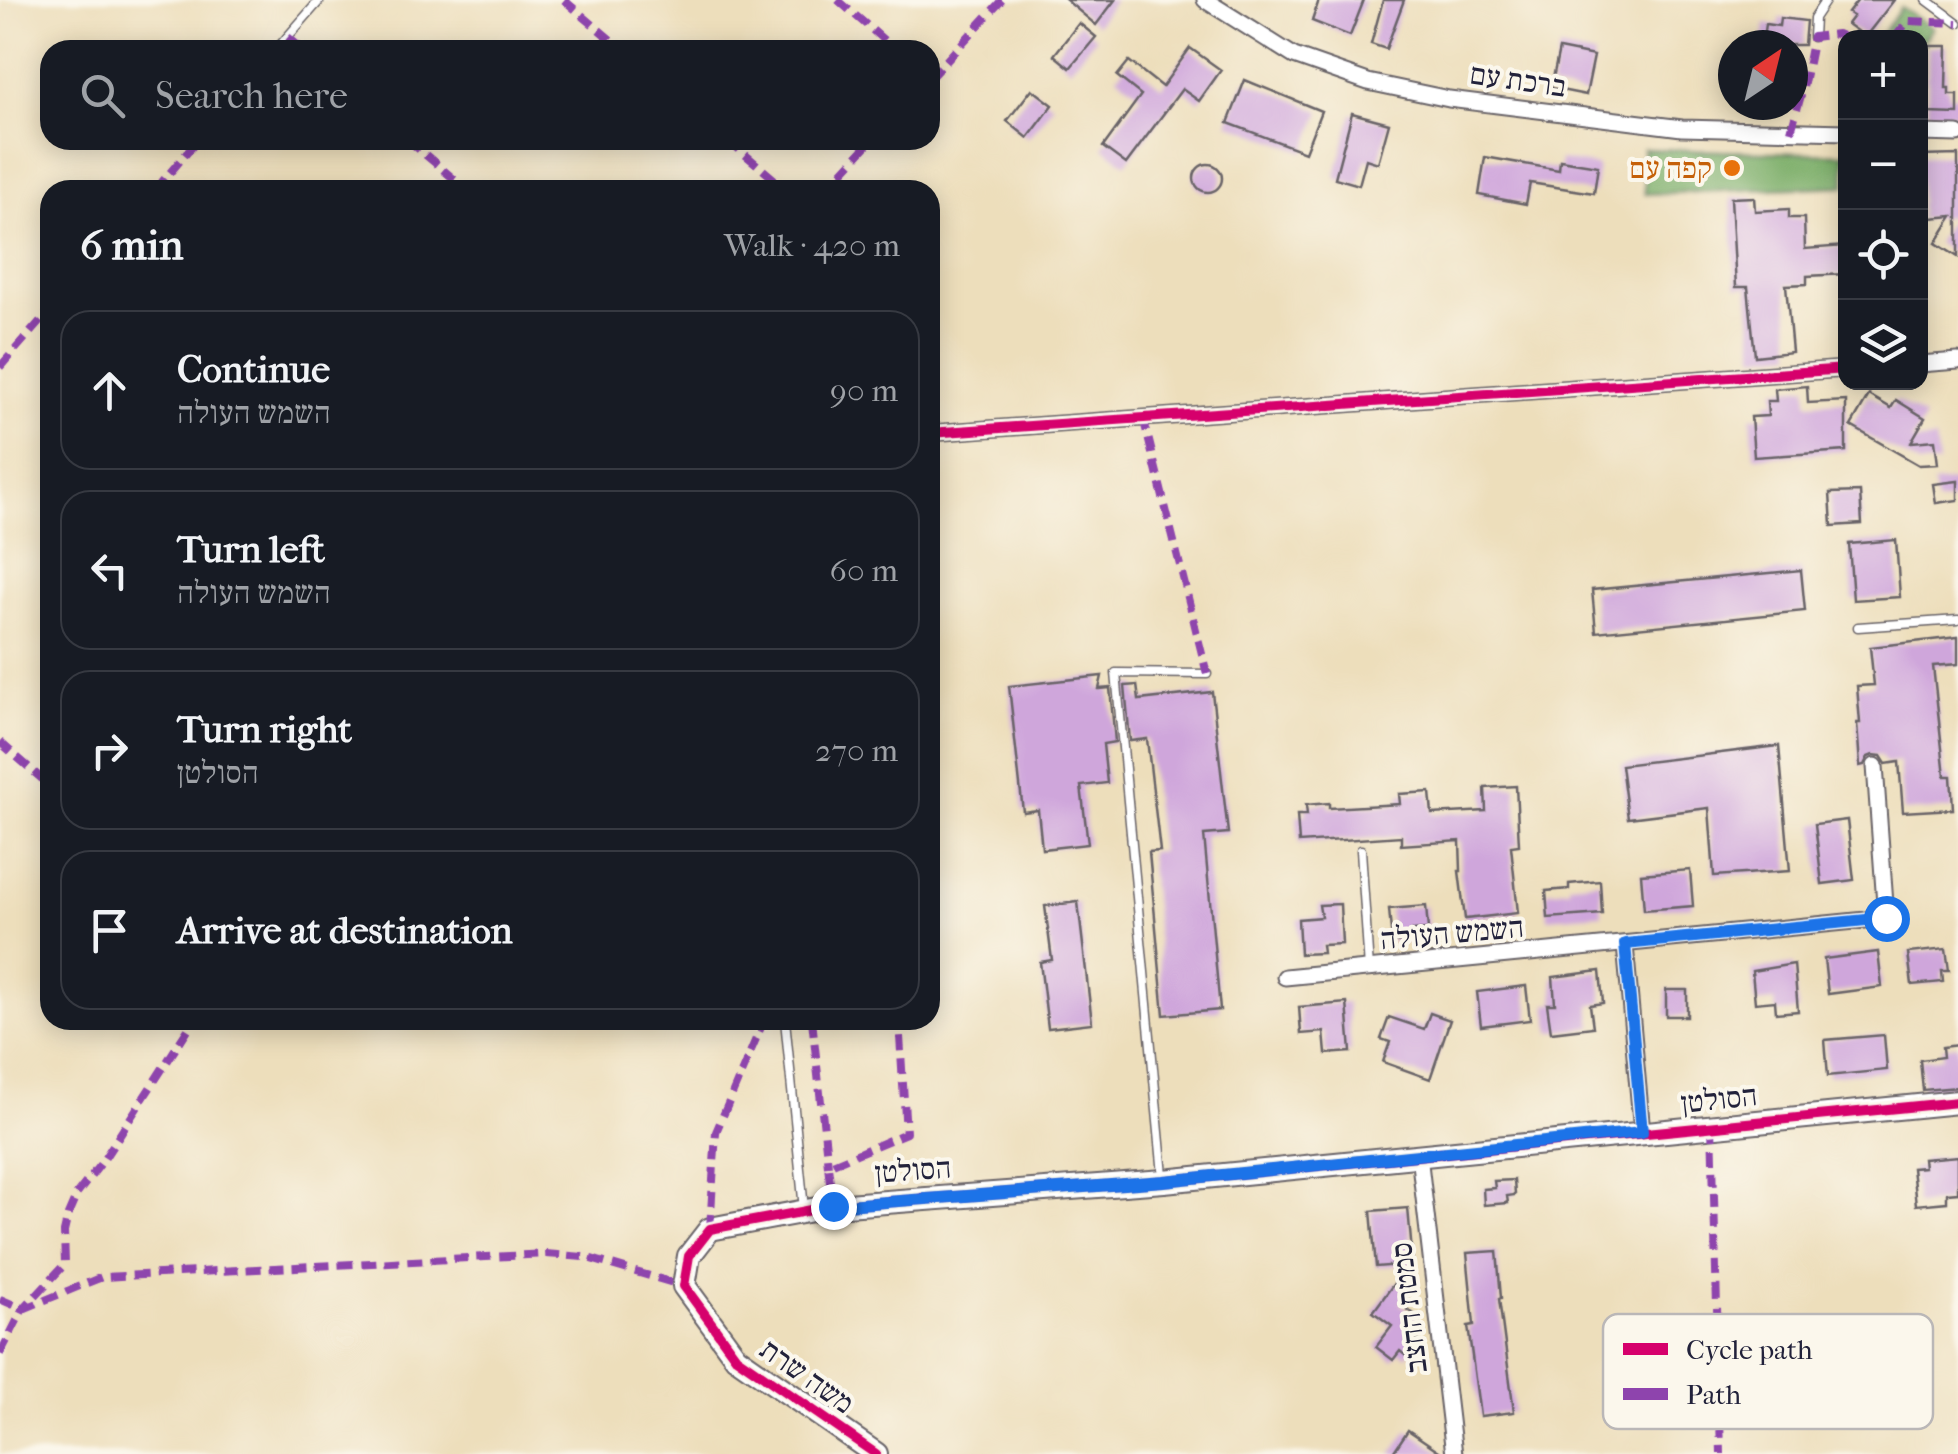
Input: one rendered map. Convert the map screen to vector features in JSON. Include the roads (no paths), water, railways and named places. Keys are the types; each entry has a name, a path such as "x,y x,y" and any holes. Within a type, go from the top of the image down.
{"street":[{"name":"ברכת עם","path":"1205,0 1294,56 1384,86 1449,99 1682,128 1838,132"},
{"path":"1928,133 1958,134"},
{"path":"1928,363 1958,361"},
{"path":"940,433 1838,370"},
{"name":"השמש העולה","path":"1285,977 1886,918 1875,766"},
{"path":"1625,944 1642,1132"},
{"name":"הסולטן","path":"710,1229 833,1206 1164,1181 1958,1102"},
{"name":"סמטת החצב","path":"1419,1155 1454,1454"},
{"name":"משה שרת","path":"710,1229 689,1256 684,1286 736,1357 876,1454"}],"lane":[{"path":"285,40 320,0"},
{"path":"1813,37 1814,18 1826,0"},
{"path":"1926,0 1958,22"},
{"path":"1858,627 1958,620"},
{"path":"1164,1181 1116,673 1207,674"},
{"path":"1361,850 1368,969"},
{"path":"785,1030 804,1211"}],"place":[{"name":"קפה עם","path":"1732,168"}]}
